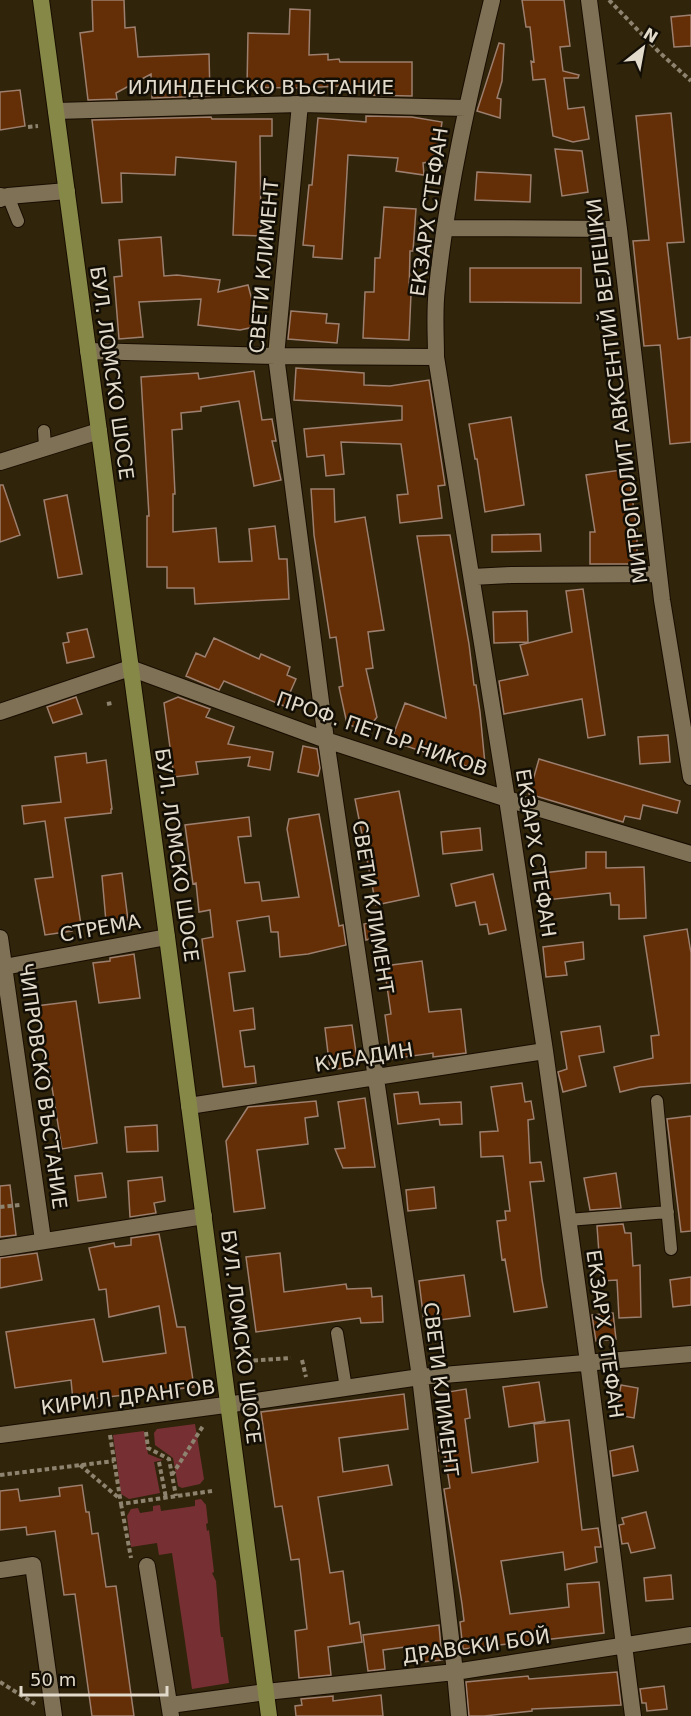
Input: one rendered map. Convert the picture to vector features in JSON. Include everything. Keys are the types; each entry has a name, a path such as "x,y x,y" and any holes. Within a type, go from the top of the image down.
{"main road":[{"name":"БУЛ. ЛОМСКО ШОСЕ","path":"41,0 269,1716"}],"street":[{"name":"ЕКЗАРХ СТЕФАН","path":"492,0 466,108 445,228 436,291 436,357 545,1052 588,1362 633,1716"},
{"name":"МИТРОПОЛИТ АВКСЕНТИЙ ВЕЛЕШКИ","path":"589,0 620,229 659,574 691,777"},
{"name":"ИЛИНДЕНСКО ВЪСТАНИЕ","path":"56,111 300,104 466,108"},
{"name":"СВЕТИ КЛИМЕНТ","path":"300,104 276,356 326,740 420,1377 459,1716"},
{"path":"3,196 67,191"},
{"path":"445,228 620,229"},
{"path":"88,351 436,357"},
{"path":"0,462 44,439 99,431"},
{"path":"471,577 659,574"},
{"path":"0,712 130,668"},
{"name":"ПРОФ. ПЕТЪР НИКОВ","path":"130,668 326,740 507,799 691,854"},
{"name":"СТРЕМА","path":"4,967 167,937"},
{"name":"ЧИПРОВСКО ВЪСТАНИЕ","path":"0,938 43,1240"},
{"name":"КУБАДИН","path":"189,1106 545,1052"},
{"path":"0,1248 204,1216"},
{"name":"КИРИЛ ДРАНГОВ","path":"0,1435 420,1377 691,1354"},
{"path":"0,1570 33,1565 53,1716"},
{"path":"147,1566 170,1711"},
{"name":"ДРАВСКИ БОЙ","path":"170,1711 266,1692 455,1672 691,1635"}],"lane":[{"path":"3,196 18,221"},
{"path":"657,1101 671,1250"},
{"path":"568,1220 668,1212"},
{"path":"337,1333 346,1388"}],"path":[{"path":"609,0 658,51 691,81"},
{"path":"28,127 38,126"},
{"path":"246,1361 291,1358"},
{"path":"145,1415 148,1448 169,1459 176,1496"},
{"path":"107,1419 132,1560 147,1566"},
{"path":"172,1475 203,1425 207,1425"},
{"path":"0,1475 114,1461"},
{"path":"159,1462 166,1498"},
{"path":"79,1465 121,1502 212,1491"},
{"path":"0,1682 53,1716"}],"shaded area":[{"path":"195,1424 204,1479 200,1484 182,1488 178,1486 173,1458 155,1445 154,1433 157,1429"},
{"path":"144,1431 148,1454 163,1460 154,1462 160,1493 129,1499 121,1494 113,1435"},
{"path":"201,1499 206,1505 208,1523 206,1524 207,1531 209,1530 214,1572 212,1573 216,1581 220,1630 229,1683 192,1689 172,1553 159,1555 157,1543 131,1547 127,1516 131,1509 138,1508 140,1513 153,1511 153,1506 160,1505 161,1511 195,1506 195,1500"}],"building":[{"path":"92,0 124,0 125,28 135,27 138,57 209,54 210,96 152,98 151,74 116,93 117,99 88,100 80,33 93,31"},
{"path":"522,0 564,0 570,46 560,47 563,71 579,75 578,78 564,78 568,109 584,107 589,139 573,142 553,136 545,79 533,80 531,61 534,62 530,27 526,27"},
{"path":"290,9 310,10 309,55 328,54 328,60 339,59 340,62 412,62 412,96 365,95 365,85 296,88 247,87 248,33 289,34"},
{"path":"691,15 691,46 674,47 671,17"},
{"path":"499,43 504,44 502,81 497,98 501,99 500,118 477,111"},
{"path":"20,90 25,126 0,130 0,92"},
{"path":"671,113 684,242 667,243 678,339 691,337 691,442 670,444 660,345 644,346 633,241 649,240 636,116"},
{"path":"366,116 412,117 442,122 436,161 423,163 424,175 396,171 398,158 348,155 342,259 313,257 314,246 303,245 309,185 312,185 318,118 366,122"},
{"path":"211,117 212,119 272,119 272,136 260,136 261,236 233,235 236,162 176,157 175,175 121,173 122,202 102,203 92,120"},
{"path":"555,149 582,151 588,192 562,196"},
{"path":"477,172 531,175 530,202 475,200"},
{"path":"384,207 416,209 413,251 410,251 409,340 363,338 365,292 374,292 375,258 380,258"},
{"path":"161,237 164,276 177,275 220,280 218,292 248,285 259,326 240,330 198,325 201,299 139,302 143,337 119,339 114,277 122,276 119,240"},
{"path":"470,268 581,268 581,303 470,302"},
{"path":"291,311 327,314 326,323 339,324 337,343 288,339"},
{"path":"296,368 364,373 364,385 390,386 429,380 445,485 438,486 442,518 400,523 397,495 408,494 401,444 341,442 344,474 326,476 324,455 307,457 304,429 402,420 402,406 294,400"},
{"path":"254,371 262,420 272,419 276,441 272,441 281,480 254,486 239,401 201,407 201,411 181,413 182,429 172,430 175,494 173,494 173,532 216,528 219,562 252,561 249,529 275,526 279,559 287,559 289,599 195,604 194,588 167,588 167,567 147,567 147,516 149,516 141,377 198,373 199,379"},
{"path":"511,417 524,505 485,512 469,424"},
{"path":"628,469 637,531 637,564 590,564 590,532 595,532 586,475"},
{"path":"0,485 3,485 20,535 0,542"},
{"path":"311,489 334,489 335,522 365,517 384,630 368,632 373,668 366,669 377,717 366,731 347,724 339,687 343,686 336,637 330,638 314,535"},
{"path":"67,495 82,574 58,578 44,500"},
{"path":"540,534 541,551 492,552 492,535"},
{"path":"450,535 480,712 485,764 478,770 391,741 405,703 446,718 417,536"},
{"path":"583,589 605,735 588,738 582,699 504,714 499,681 528,675 520,645 572,632 566,591"},
{"path":"527,611 528,642 494,643 493,612"},
{"path":"87,629 94,657 67,663 63,643 69,642 67,633"},
{"path":"214,638 259,659 261,654 290,667 287,675 296,679 284,706 224,681 219,690 186,676 196,653 205,657"},
{"path":"76,697 82,714 53,723 47,707"},
{"path":"178,697 210,709 206,717 234,727 228,744 273,752 270,770 248,766 250,757 196,762 198,774 174,777 164,703"},
{"path":"668,735 670,762 640,764 638,737"},
{"path":"303,746 317,749 320,768 318,776 298,772"},
{"path":"86,753 87,763 106,760 112,809 111,813 65,818 81,925 71,926 72,931 45,935 35,879 53,877 45,821 24,824 22,806 61,802 55,757"},
{"path":"539,759 680,801 677,813 643,805 640,819 625,816 623,822 529,794"},
{"path":"399,791 419,896 376,905 355,799"},
{"path":"319,814 339,926 343,925 346,945 308,954 280,957 278,932 271,932 269,916 237,921 245,971 229,973 234,1011 253,1008 255,1029 240,1031 245,1067 254,1066 256,1083 223,1087 202,939 213,937 210,910 199,912 185,825 249,817 251,836 238,837 245,883 259,882 262,901 299,897 287,829 289,819"},
{"path":"480,828 482,850 443,854 441,832"},
{"path":"586,852 606,852 606,868 644,867 646,918 619,919 619,905 611,905 610,893 546,900 543,873 586,868"},
{"path":"122,873 128,920 106,922 102,876"},
{"path":"493,874 506,930 489,934 487,924 480,925 475,902 456,906 451,884"},
{"path":"378,921 382,936 366,940 364,924"},
{"path":"687,929 691,953 691,1083 640,1087 620,1092 614,1067 653,1058 651,1036 659,1035 644,936"},
{"path":"583,942 584,959 565,962 567,975 546,977 543,947"},
{"path":"134,954 140,998 99,1003 93,963"},
{"path":"422,961 429,1012 461,1009 466,1053 433,1057 433,1053 391,1059 385,1015 391,1014 384,966"},
{"path":"76,1001 97,1143 62,1149 49,1069 45,1069 36,1006"},
{"path":"352,1025 358,1066 330,1070 325,1028"},
{"path":"600,1026 604,1052 579,1056 586,1086 563,1092 558,1072 567,1069 561,1032"},
{"path":"522,1083 525,1102 531,1101 534,1119 528,1120 530,1163 541,1162 544,1181 530,1182 547,1307 514,1312 505,1259 502,1260 497,1221 506,1220 505,1211 510,1211 503,1156 481,1157 480,1132 498,1131 491,1087"},
{"path":"418,1092 420,1104 461,1102 462,1124 440,1125 439,1119 398,1124 394,1094"},
{"path":"365,1098 375,1167 343,1168 335,1149 345,1148 338,1102"},
{"path":"316,1101 318,1116 305,1118 308,1144 257,1150 265,1208 234,1212 226,1141 248,1107"},
{"path":"691,1116 691,1231 681,1232 667,1119"},
{"path":"157,1125 158,1151 127,1152 125,1127"},
{"path":"102,1173 106,1197 78,1201 75,1176"},
{"path":"616,1173 621,1208 590,1210 584,1178"},
{"path":"162,1177 165,1201 154,1203 156,1213 130,1217 128,1181"},
{"path":"10,1185 16,1235 0,1237 0,1186"},
{"path":"434,1187 436,1208 408,1211 406,1190"},
{"path":"623,1224 625,1233 631,1233 633,1266 640,1265 641,1317 619,1318 617,1280 601,1281 597,1226"},
{"path":"159,1234 177,1327 185,1327 194,1387 73,1401 71,1380 15,1388 6,1332 94,1319 103,1362 166,1353 159,1306 109,1317 106,1289 99,1290 89,1248 114,1243 115,1247 131,1245 131,1238"},
{"path":"37,1253 42,1280 0,1288 0,1258"},
{"path":"280,1253 284,1292 346,1284 347,1289 371,1288 372,1297 382,1296 383,1322 361,1323 360,1318 256,1332 246,1257"},
{"path":"464,1275 470,1316 424,1322 419,1281"},
{"path":"691,1277 691,1305 673,1307 670,1280"},
{"path":"613,1313 616,1339 596,1341 592,1315"},
{"path":"539,1382 545,1421 509,1427 503,1387"},
{"path":"621,1385 638,1388 634,1418 616,1415"},
{"path":"466,1389 470,1418 465,1419 472,1473 538,1462 534,1424 569,1420 582,1530 598,1528 601,1547 595,1547 597,1562 565,1570 563,1552 501,1561 510,1614 569,1607 567,1584 599,1582 604,1633 463,1649 460,1622 464,1621 462,1604 444,1489 450,1488 444,1450 439,1451 438,1436 447,1435 442,1393"},
{"path":"404,1394 408,1429 339,1438 343,1472 388,1465 392,1485 318,1497 330,1573 343,1571 350,1624 359,1622 362,1642 328,1647 331,1675 299,1678 295,1631 307,1629 299,1559 291,1560 282,1506 275,1507 261,1412"},
{"path":"633,1446 638,1471 613,1476 610,1451"},
{"path":"82,1485 92,1534 98,1533 106,1587 116,1586 134,1716 92,1716 75,1594 64,1595 55,1531 27,1535 26,1527 0,1530 0,1491 18,1489 20,1501 60,1496 59,1488"},
{"path":"646,1512 655,1548 631,1553 628,1543 622,1544 619,1525 624,1524 622,1518"},
{"path":"671,1575 673,1599 646,1601 644,1578"},
{"path":"439,1625 442,1660 423,1662 420,1645 383,1650 385,1669 368,1671 363,1635"},
{"path":"617,1672 621,1705 532,1709 532,1711 469,1716 466,1682 528,1676 529,1679"},
{"path":"664,1686 667,1709 647,1711 646,1703 642,1703 640,1689"},
{"path":"381,1695 383,1716 296,1716 295,1706 302,1705 301,1699 333,1696 333,1701"}]}
